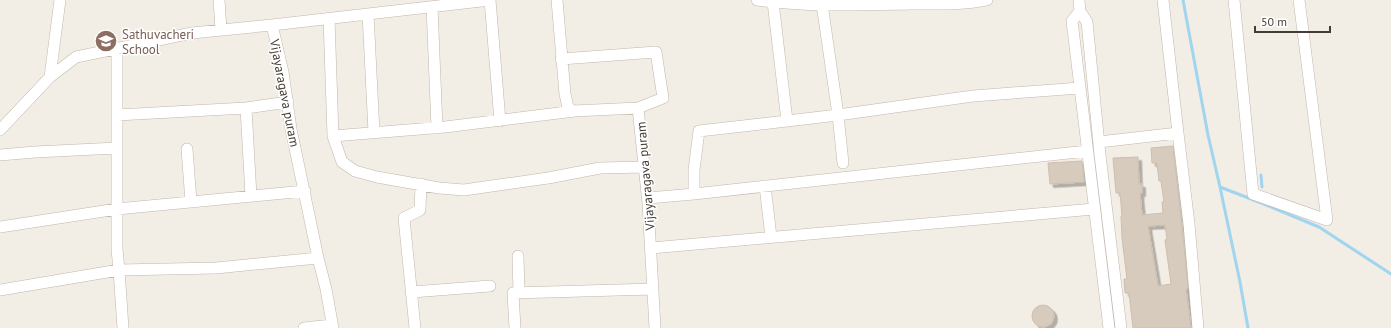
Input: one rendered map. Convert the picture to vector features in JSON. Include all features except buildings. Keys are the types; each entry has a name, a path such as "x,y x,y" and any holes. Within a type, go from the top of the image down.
{"street":[{"path":"50,77 60,0"},
{"path":"218,0 221,30"},
{"path":"490,0 500,120"},
{"name":"Vijayaragava puram","path":"333,326 291,129 288,102 272,25 490,0"},
{"path":"557,0 564,94 568,107 575,111"},
{"path":"788,121 763,1 868,5 987,0"},
{"path":"1163,0 1189,224 1198,328"},
{"path":"1234,0 1253,194 1327,220 1299,0"},
{"path":"828,3 843,163"},
{"path":"1079,5 1072,21 1109,328"},
{"path":"1079,5 1087,22 1099,142 1121,328"},
{"path":"432,6 437,128"},
{"path":"368,14 374,132"},
{"path":"329,18 333,136 342,162 355,170 377,177 439,188 464,190 548,178 600,168 644,166"},
{"path":"0,130 50,77 76,56 192,33 272,25"},
{"path":"117,48 117,249 123,328"},
{"path":"561,59 656,52 662,98 638,108"},
{"path":"694,194 694,170 699,131 838,115 974,96 1080,88"},
{"path":"117,115 246,108 288,102"},
{"path":"246,108 251,196"},
{"name":"Vijayaragava puram","path":"333,136 437,128 575,111 638,108 648,198 655,328"},
{"path":"1099,142 1178,133"},
{"path":"0,156 35,152 117,148"},
{"path":"186,149 191,202"},
{"path":"648,198 1087,151"},
{"path":"415,328 404,218 420,210 421,184"},
{"path":"765,186 771,237"},
{"path":"0,227 117,209 305,191"},
{"path":"650,248 1094,209"},
{"path":"518,256 519,293"},
{"path":"0,290 119,270 216,268 318,258"},
{"path":"412,292 490,286"},
{"path":"515,328 513,293 653,290"},
{"path":"304,328 333,326"}],"waterway":[{"path":"1183,0 1208,135 1240,282 1248,328"},
{"path":"1261,175 1262,187"},
{"path":"1220,187 1264,204"},
{"path":"1264,201 1264,204 1319,227 1391,274"}],"place":[{"name":"Sathuvacheri School","path":"106,41"}]}
